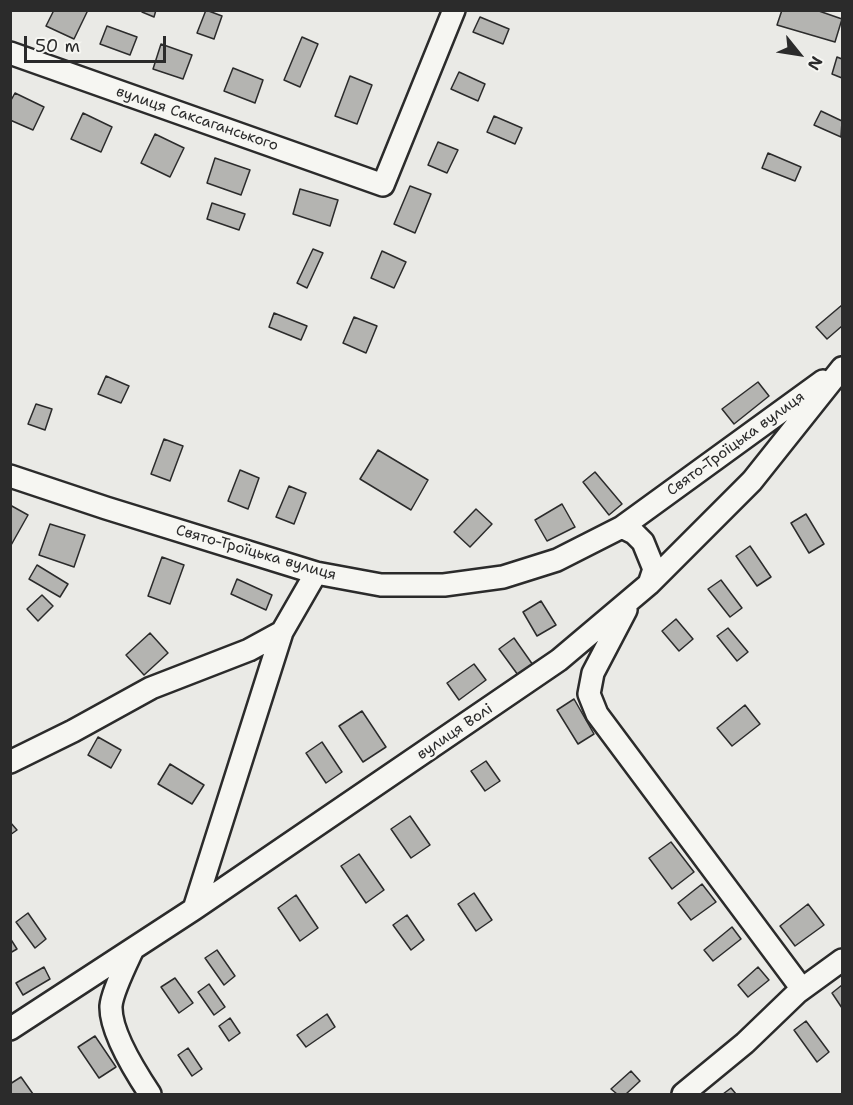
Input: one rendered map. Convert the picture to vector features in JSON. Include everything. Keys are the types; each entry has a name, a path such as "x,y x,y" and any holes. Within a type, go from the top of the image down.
{"street":[{"name":"вулиця Саксаганського","path":"10,53 383,185 453,10"},
{"name":"Свято-Троїцька вулиця","path":"10,476 316,573 381,585 444,585 503,577 557,560 622,527 843,367"},
{"name":"вулиця Волі","path":"10,1029 194,909 559,660 649,584 752,481 843,367"},
{"path":"622,527 634,533 643,542 654,569 649,584"},
{"path":"194,909 282,632 316,573"},
{"path":"632,599 593,673 589,694 597,714 802,989"},
{"path":"10,762 73,731 151,688 249,650 282,632"},
{"path":"133,949 111,1005 116,1031 132,1067 150,1095"},
{"path":"683,1095 745,1043 802,989 843,960"}],"building":[{"path":"54,10 88,10 74,39 46,26"},
{"path":"143,10 156,10 154,17 142,12"},
{"path":"206,10 222,16 214,39 197,33"},
{"path":"782,10 816,10 842,19 835,42 777,25"},
{"path":"480,17 509,29 503,44 473,32"},
{"path":"107,26 137,37 130,55 100,44"},
{"path":"302,37 318,44 300,87 284,80"},
{"path":"161,44 192,55 183,79 153,69"},
{"path":"837,57 842,59 842,78 832,74"},
{"path":"233,68 263,80 255,103 224,91"},
{"path":"459,72 485,84 478,101 451,89"},
{"path":"350,76 372,85 357,124 335,116"},
{"path":"15,93 44,107 33,130 10,120 10,102"},
{"path":"821,111 842,121 841,137 814,125"},
{"path":"83,113 112,127 101,152 71,139"},
{"path":"494,116 522,128 515,144 487,132"},
{"path":"155,134 184,148 170,177 141,163"},
{"path":"438,142 458,150 447,173 428,165"},
{"path":"768,153 801,167 795,181 762,168"},
{"path":"215,158 250,170 241,195 207,183"},
{"path":"410,186 431,194 415,233 394,224"},
{"path":"300,189 338,200 330,226 293,214"},
{"path":"212,203 245,214 239,230 207,219"},
{"path":"313,249 323,253 307,288 297,283"},
{"path":"382,251 406,262 394,288 371,278"},
{"path":"842,305 842,326 827,339 816,327"},
{"path":"274,313 307,326 301,340 269,327"},
{"path":"354,317 377,326 366,353 343,343"},
{"path":"106,376 129,386 121,403 98,394"},
{"path":"758,382 769,396 734,424 722,409"},
{"path":"36,404 52,409 45,430 28,424"},
{"path":"164,439 183,446 170,481 151,474"},
{"path":"378,450 428,480 411,510 360,479"},
{"path":"240,470 259,478 248,509 228,501"},
{"path":"595,472 622,504 609,515 583,482"},
{"path":"289,486 306,493 294,524 276,517"},
{"path":"562,504 575,527 547,541 535,520"},
{"path":"10,505 28,515 10,547"},
{"path":"476,509 492,524 470,547 454,532"},
{"path":"806,514 824,544 809,553 791,523"},
{"path":"50,524 85,535 74,567 39,555"},
{"path":"750,546 771,577 757,586 736,556"},
{"path":"162,557 184,565 170,604 148,596"},
{"path":"37,565 68,584 60,597 29,579"},
{"path":"237,579 272,595 266,610 231,594"},
{"path":"721,580 742,608 730,617 708,589"},
{"path":"42,595 53,606 38,621 27,609"},
{"path":"541,601 556,625 537,636 523,612"},
{"path":"676,619 693,639 679,651 662,631"},
{"path":"728,628 748,652 737,661 717,636"},
{"path":"150,633 168,653 144,675 126,655"},
{"path":"514,638 533,665 518,675 499,649"},
{"path":"474,664 486,680 459,700 447,683"},
{"path":"574,699 594,734 578,744 557,710"},
{"path":"745,705 760,724 732,746 717,728"},
{"path":"362,711 386,747 363,762 339,726"},
{"path":"98,737 121,750 111,768 88,755"},
{"path":"322,742 342,772 326,783 306,753"},
{"path":"486,761 500,781 485,791 471,771"},
{"path":"170,764 204,785 192,804 158,784"},
{"path":"410,816 430,845 411,858 391,829"},
{"path":"10,822 17,830 10,835"},
{"path":"671,842 694,872 672,889 649,858"},
{"path":"359,854 384,890 366,903 341,866"},
{"path":"702,884 716,902 691,920 678,903"},
{"path":"474,893 492,920 476,931 458,904"},
{"path":"296,895 318,928 300,941 278,908"},
{"path":"808,904 824,925 795,946 780,926"},
{"path":"28,913 46,939 35,948 16,922"},
{"path":"407,915 424,940 411,950 393,925"},
{"path":"732,927 741,939 713,961 704,950"},
{"path":"10,938 17,949 10,953"},
{"path":"217,950 235,976 224,985 205,958"},
{"path":"44,967 50,979 23,995 16,983"},
{"path":"758,967 769,980 748,997 738,985"},
{"path":"175,978 193,1003 179,1013 161,987"},
{"path":"209,984 225,1007 214,1015 198,992"},
{"path":"842,985 842,1008 832,993"},
{"path":"327,1014 335,1027 306,1047 297,1035"},
{"path":"230,1018 240,1033 229,1041 219,1026"},
{"path":"806,1021 829,1052 817,1062 794,1030"},
{"path":"95,1036 116,1067 99,1078 78,1047"},
{"path":"188,1048 202,1069 192,1076 178,1055"},
{"path":"631,1071 640,1081 626,1094 617,1094 611,1089"},
{"path":"21,1077 33,1094 10,1094 10,1084"},
{"path":"731,1088 736,1094 723,1094"}]}
